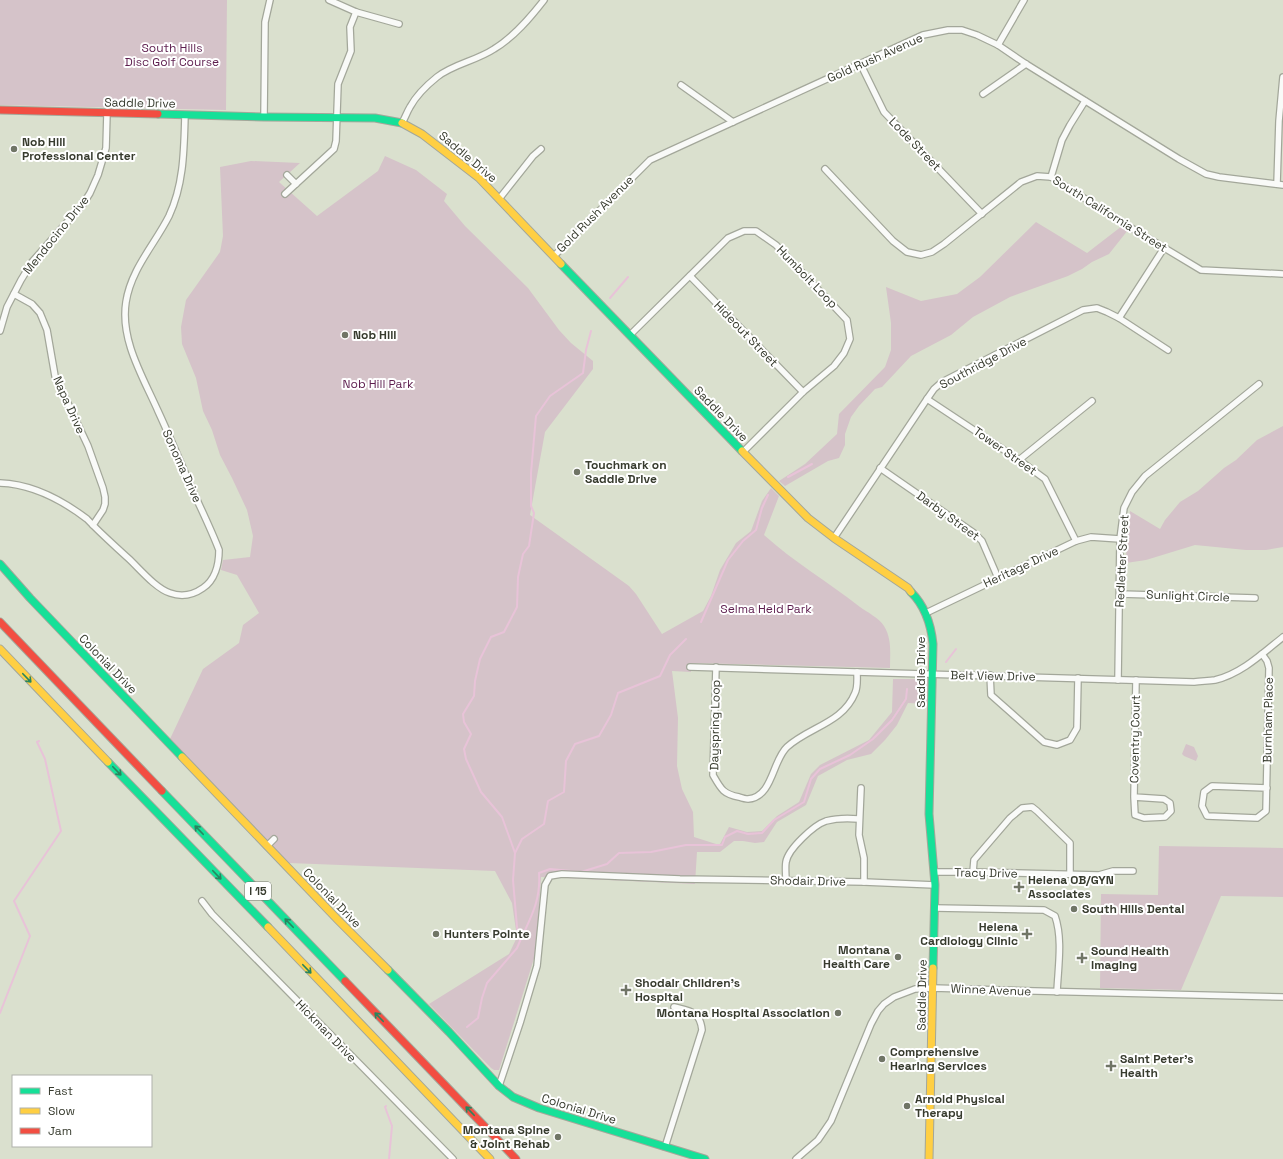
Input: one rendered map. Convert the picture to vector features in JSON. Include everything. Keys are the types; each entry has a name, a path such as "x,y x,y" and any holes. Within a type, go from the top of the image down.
{"main road":[{"name":"Saddle Drive","path":"0,110 264,117 375,118 402,123 422,134 479,178 808,518 834,538 908,588 917,597 926,613 932,632 933,674 930,814 935,872 935,908 929,1159"},
{"name":"Colonial Drive","path":"0,564 30,598 267,846 449,1032 499,1086 513,1097 539,1108 706,1159"},
{"path":"0,613 31,654"},
{"name":"I 15","path":"0,622 516,1159"},
{"name":"I 15","path":"0,649 490,1159"}],"street":[{"path":"264,117 265,22 270,0"},
{"path":"329,0 356,12 400,24"},
{"path":"402,123 410,106 424,89 438,76 456,66 494,50 510,37 532,15 544,0"},
{"path":"998,45 1024,0"},
{"path":"285,194 334,149 336,142 338,84 351,51 350,27 356,12"},
{"name":"Gold Rush Avenue","path":"554,256 650,160 923,35 948,30 962,30 998,45 1085,101 1206,174 1219,177 1280,184"},
{"name":"Lode Street","path":"861,64 884,112 982,214"},
{"path":"983,94 1026,64"},
{"path":"1280,184 1279,121 1283,77"},
{"path":"681,85 733,122"},
{"path":"1051,177 1062,140 1085,101"},
{"name":"Mendocino Drive","path":"0,331 7,307 32,262 83,204 90,193 98,175 106,148 107,113"},
{"name":"Sonoma Drive","path":"0,484 22,486 52,497 79,513 156,584 170,593 183,595 192,594 200,590 207,585 217,566 219,558 216,542 133,355 128,340 126,315 126,303 133,278 169,215 179,188 184,153 185,115"},
{"path":"499,199 533,156 541,149"},
{"name":"South California Street","path":"825,169 893,242 907,252 921,255 932,252 1021,182 1037,176 1051,177 1202,270 1283,274"},
{"path":"287,175 296,184"},
{"name":"Humbolt Loop","path":"630,335 728,238 744,231 756,231 781,250 847,320 850,339 844,353 834,366 803,392 743,452"},
{"path":"1119,318 1164,248"},
{"name":"Hideout Street","path":"690,276 803,392"},
{"name":"Napa Drive","path":"14,294 32,304 40,313 47,330 55,376 88,446 103,488 105,504 103,510 93,525"},
{"name":"Southridge Drive","path":"834,538 927,399 934,389 942,382 1083,310 1097,308 1119,318 1168,350"},
{"name":"Redletter Street","path":"1118,680 1120,539 1124,508 1132,492 1145,476 1259,384"},
{"name":"Tower Street","path":"927,399 1045,479 1076,541"},
{"path":"1019,460 1092,402"},
{"name":"Darby Street","path":"880,468 974,533 982,541 998,578"},
{"name":"Heritage Drive","path":"926,613 1076,541 1091,537 1120,539"},
{"name":"Sunlight Circle","path":"1120,594 1255,598"},
{"name":"Belt View Drive","path":"690,667 1194,682 1216,680 1236,672 1283,637"},
{"name":"Burnham Place","path":"1262,654 1267,661 1269,668 1267,788 1266,811 1257,818 1207,816 1202,806 1204,792 1212,786 1267,788"},
{"name":"Dayspring Loop","path":"716,668 714,775 721,789 730,796 748,799 759,795 771,781 776,764 783,751 795,740 836,718 847,708 856,692 857,672"},
{"path":"990,675 991,695 1044,742 1057,745 1070,740 1076,728 1078,678"},
{"name":"Coventry Court","path":"1134,797 1164,799 1170,803 1171,811 1165,817 1144,818 1134,815 1134,797 1136,680"},
{"path":"860,788 859,835 864,858 864,882"},
{"path":"973,872 974,860 1010,818 1022,808 1032,807 1037,810 1070,843 1070,874"},
{"path":"786,881 786,862 791,851 804,837 824,822 842,818 860,819"},
{"path":"267,846 274,839"},
{"name":"Tracy Drive","path":"935,872 1070,874 1099,876 1114,871 1133,872"},
{"name":"Shodair Drive","path":"499,1086 537,966 545,885 550,876 562,874 680,879 864,882 935,885"},
{"name":"Hickman Drive","path":"202,901 212,914 453,1159"},
{"path":"935,908 1044,910 1055,916 1058,924 1059,938 1057,992"},
{"name":"Winne Avenue","path":"796,1159 818,1140 831,1121 871,1024 878,1012 884,1004 915,989 933,988 1283,997"},
{"path":"665,1146 702,1030 701,1023 697,1015 690,1011 674,1007"}],"green space":[{"name":"South Hills Disc Golf Course","path":"0,0 227,0 226,110 0,105"},
{"name":"Nob Hill Park","path":"385,156 416,170 447,194 444,201 465,226 528,288 559,330 571,343 593,361 593,369 545,432 530,515 629,586 636,594 662,634 703,611 711,596 720,570 736,543 751,531 762,501 771,488 779,496 764,535 799,563 876,618 882,623 887,631 890,646 890,668 691,663 691,672 672,671 678,718 677,766 682,789 693,812 694,837 720,844 729,827 747,832 762,831 777,816 799,802 811,774 820,765 869,740 892,712 893,679 928,679 927,704 908,703 897,725 871,754 847,760 818,776 806,805 777,822 764,842 755,843 734,841 720,852 697,852 695,884 541,877 536,952 499,1070 494,1070 491,1068 429,1004 509,954 517,937 512,903 495,871 289,863 170,739 203,669 239,643 243,625 259,613 237,575 221,570 223,560 250,557 253,536 247,510 220,455 212,430 203,411 196,378 182,344 181,327 186,300 220,252 223,236 220,167 251,161 300,163 279,182 317,216 378,171"},
{"path":"1036,222 1087,253 1122,226 1128,230 1109,254 1068,276 1010,297 973,317 951,335 911,356 882,387 875,389 851,417 845,434 845,445 839,458 828,461 785,486 779,481 805,464 837,434 839,414 885,367 891,350 891,323 886,287 921,301 957,294 980,277"},
{"path":"1283,426 1283,547 1266,550 1246,550 1195,545 1146,560 1126,563 1127,530 1130,511 1160,529 1165,520 1180,502 1198,491 1224,468 1236,460 1257,440"},
{"path":"1186,744 1194,747 1198,756 1196,761 1182,754"},
{"path":"1159,846 1283,848 1283,897 1221,896 1181,990 1100,988 1101,894 1158,895"}],"waterway":[{"path":"610,298 628,277"},
{"path":"467,1027 478,1018 487,983 517,948 520,941 517,927 513,880 515,853 502,817 481,792 466,759 464,749 471,734 464,722 463,714 474,696 475,681 480,659 491,637 504,632 517,607 518,577 523,554 529,546 534,513 531,506 531,473 536,416 550,396 583,373 586,350 591,331"},
{"path":"788,477 812,464"},
{"path":"701,622 728,560 743,541 756,530 762,508 768,495"},
{"path":"515,853 522,839 544,824 548,801 564,792 566,761 575,744 599,736 611,715 618,693 660,676 670,655 686,639"},
{"path":"946,662 956,649"},
{"path":"520,941 537,900 539,873 550,869 581,872 607,864 619,853 651,852 686,845 722,845 725,837 737,831 748,834 762,833 774,820 804,802 811,779 820,769 850,755 873,739 892,720 906,699 907,689"},
{"path":"0,1013 30,936 14,901 61,831 45,759 37,742 39,741"},
{"path":"386,1106 385,1107 392,1126 389,1159"}],"traffic: fast":[{"path":"158,114 375,118 402,123"},
{"path":"561,264 742,451"},
{"path":"0,564 30,598 182,757"},
{"path":"911,592 924,609 931,629 933,644 929,814 935,885 933,968"},
{"path":"108,762 268,927"},
{"path":"162,791 345,981"},
{"path":"388,970 449,1032 499,1086 513,1097 539,1108 705,1159"}],"traffic: slow":[{"path":"402,123 422,134 479,178 561,264"},
{"path":"742,451 808,518 834,538 908,588 911,592"},
{"path":"0,649 108,762"},
{"path":"182,757 388,970"},
{"path":"268,927 490,1159"},
{"path":"929,1159 933,968"}],"traffic: jam":[{"path":"0,110 158,114"},
{"path":"0,622 162,791"},
{"path":"345,981 516,1159"}],"place":[{"name":"Nob Hill Professional Center","path":"14,149"},
{"name":"Nob Hill","path":"345,335"},
{"name":"Touchmark on Saddle Drive","path":"577,472"},
{"name":"Helena OB/GYN Associates","path":"1019,887"},
{"name":"South Hills Dental","path":"1074,909"},
{"name":"Hunters Pointe","path":"436,934"},
{"name":"Helena Cardiology Clinic","path":"1027,934"},
{"name":"Montana Health Care","path":"898,957"},
{"name":"Sound Health Imaging","path":"1082,958"},
{"name":"Shodair Children's Hospital","path":"626,990"},
{"name":"Montana Hospital Association","path":"838,1013"},
{"name":"Comprehensive Hearing Services","path":"882,1059"},
{"name":"Saint Peter's Health","path":"1111,1066"},
{"name":"Arnold Physical Therapy","path":"907,1106"},
{"name":"Montana Spine & Joint Rehab","path":"558,1137"}],"park label":[{"name":"Selma Held Park","path":"766,609"}]}
